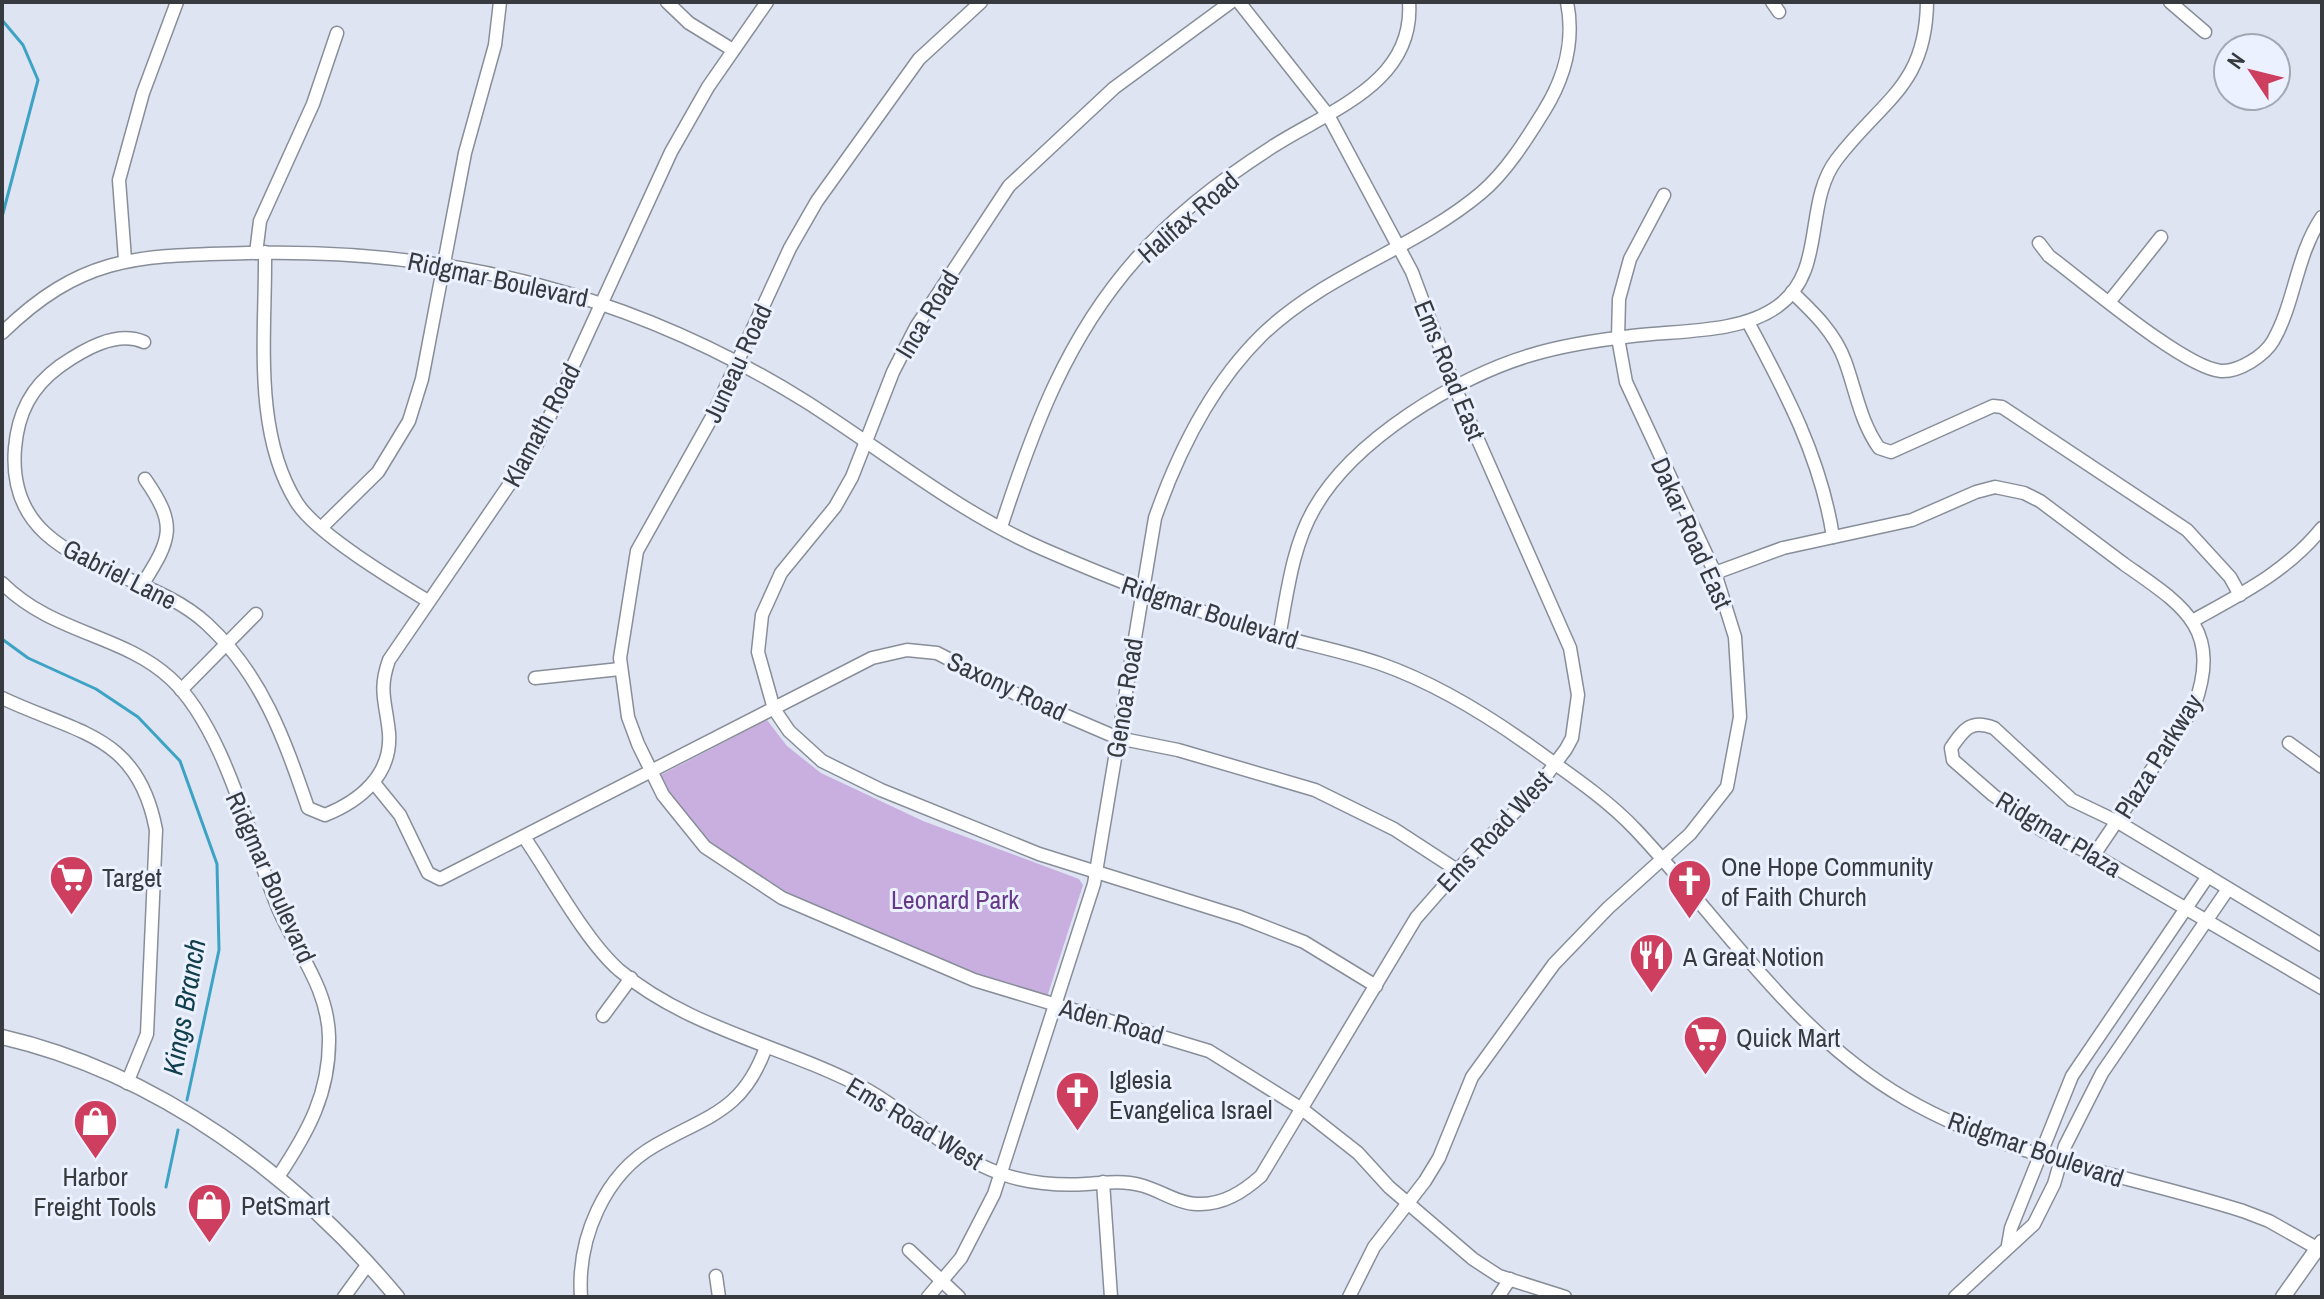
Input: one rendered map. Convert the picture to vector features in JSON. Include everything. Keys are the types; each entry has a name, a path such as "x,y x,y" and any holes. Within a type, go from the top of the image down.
{"main road":[{"path":"2,1037 69,1057 178,1110 278,1177 321,1212 397,1297"},
{"path":"2283,1297 2321,1247"}],"street":[{"path":"125,259 119,180 143,93 177,2"},
{"path":"322,527 378,472 409,421 422,379 465,153 495,45 500,2"},
{"path":"667,2 689,23 733,50"},
{"name":"Klamath Road","path":"374,783 386,759 389,735 382,679 389,660 531,454 671,152 733,50 767,2"},
{"name":"Juneau Road","path":"651,771 628,717 620,669 622,630 637,551 712,417 790,248 817,201 919,59 981,2"},
{"name":"Inca Road","path":"774,709 758,652 762,615 781,573 835,507 852,477 916,327 1009,186 1114,88 1231,2"},
{"name":"Ems Road East","path":"1239,2 1328,115 1399,246 1456,390 1570,648 1576,675 1577,712 1572,738 1555,765"},
{"name":"Halifax Road","path":"1001,527 1034,427 1053,384 1070,350 1105,298 1171,224 1271,147 1372,87 1393,62 1408,29 1409,2"},
{"name":"Genoa Road","path":"928,1297 943,1281 975,1232 1000,1174 1097,872 1141,592 1155,518 1165,488 1205,407 1260,337 1324,286 1399,246 1481,193 1529,135 1559,83 1572,40 1567,2"},
{"path":"1279,637 1302,535 1325,490 1368,443 1495,368 1530,355 1618,338 1748,322 1781,304 1806,271 1815,208 1835,161 1913,72 1922,47 1927,2"},
{"path":"2170,2 2205,32"},
{"path":"337,33 313,104 260,221 267,405 277,456 297,502 322,527 428,601"},
{"name":"Dakar Road East","path":"1349,1297 1374,1247 1439,1158 1472,1077 1554,964 1662,860 1719,801 1727,787 1738,742 1740,678 1735,637 1715,573 1626,382 1618,338 1619,299 1627,268 1664,195"},
{"path":"2039,243 2049,256 2196,362 2230,370 2254,360 2274,339 2306,242 2322,217"},
{"path":"2110,301 2161,237"},
{"name":"Ridgmar Boulevard","path":"2,333 57,289 125,259 260,252 366,254 443,264 541,283 602,301 650,320 737,363 1001,527 1141,592 1279,637 1378,663 1492,720 1622,817 1795,1014 1874,1078 1906,1099 1944,1118 2039,1155 2243,1211 2321,1247"},
{"path":"1792,292 1834,338 1845,360 1857,406 1879,448 1891,452 1993,406 2002,407 2187,530 2230,577 2240,595"},
{"path":"1748,322 1788,397 1820,471 1833,537"},
{"name":"Gabriel Lane","path":"144,342 131,337 104,343 81,353 40,384 20,417 14,458 22,498 45,533 87,563 179,603 205,621 227,644 262,690 277,719 308,808 313,813 325,815 339,809 374,783"},
{"path":"142,585 154,566 169,520 145,479"},
{"path":"1715,573 1783,548 1912,520 1976,492 2012,489 2040,501 2170,595 2194,620 2282,570 2303,552 2322,528"},
{"name":"Ridgmar Boulevard","path":"2,583 40,614 137,656 160,670 181,690 206,724 280,911 312,971 327,1017 329,1059 322,1099 309,1130 278,1177"},
{"path":"181,690 256,614"},
{"name":"Plaza Parkway","path":"2094,855 2194,707 2204,663 2202,640 2194,620"},
{"name":"Saxony Road","path":"374,783 400,815 428,873 435,878 449,876 888,652 927,651 1118,738 1178,750 1315,790 1394,829 1457,870"},
{"path":"535,678 620,669"},
{"path":"2,698 115,748 135,770 151,802 156,830 147,1034 127,1083"},
{"path":"774,709 789,731 822,761 954,821 1097,872 1240,917 1304,942 1376,986"},
{"name":"Ridgmar Plaza","path":"2322,945 2118,822 2072,800 1994,728 1980,723 1966,726 1951,748 1953,760 1993,795 2043,831 2094,855 2206,922 2255,946 2322,988"},
{"path":"2289,743 2322,767"},
{"name":"Ems Road West","path":"524,837 600,948 631,978 680,1008 886,1100 939,1142 1000,1174 1037,1182 1138,1184 1194,1204 1221,1202 1244,1191 1261,1176 1416,918 1457,870 1531,796 1555,765"},
{"name":"Aden Road","path":"651,771 663,795 705,847 782,898 974,980 1209,1051 1302,1109 1358,1153 1458,1248 1510,1279 1565,1297"},
{"path":"2008,1245 2011,1228 2072,1076 2208,876"},
{"path":"1955,1297 2034,1224 2054,1184 2059,1161 2102,1073 2228,889"},
{"path":"603,1016 631,978"},
{"path":"2103,1030 2122,1043"},
{"path":"581,1297 581,1268 591,1223 628,1166 656,1145 737,1100 757,1073 766,1047"},
{"path":"1103,1182 1111,1297"},
{"path":"909,1250 959,1297"},
{"path":"344,1297 368,1264"},
{"path":"716,1276 719,1297"},
{"path":"1498,1297 1510,1279"}],"green space":[{"name":"Leonard Park","path":"767,720 787,746 821,773 923,821 1079,879 1083,885 1048,994 1041,996 839,920 763,882 708,842 659,776"}],"waterway":[{"name":"Kings Branch","path":"2,20 23,45 38,80 2,217"},
{"name":"Kings Branch","path":"2,639 28,658 96,689 138,717 180,761 217,864 219,950 187,1100"},
{"name":"Kings Branch","path":"166,1187 178,1130"}],"place":[{"name":"Target","path":"71,916"},
{"name":"One Hope Community of Faith Church","path":"1690,920"},
{"name":"A Great Notion","path":"1652,995"},
{"name":"Quick Mart","path":"1705,1076"},
{"name":"Iglesia Evangelica Israel","path":"1078,1133"},
{"name":"Harbor Freight Tools","path":"95,1160"},
{"name":"PetSmart","path":"210,1244"}]}
